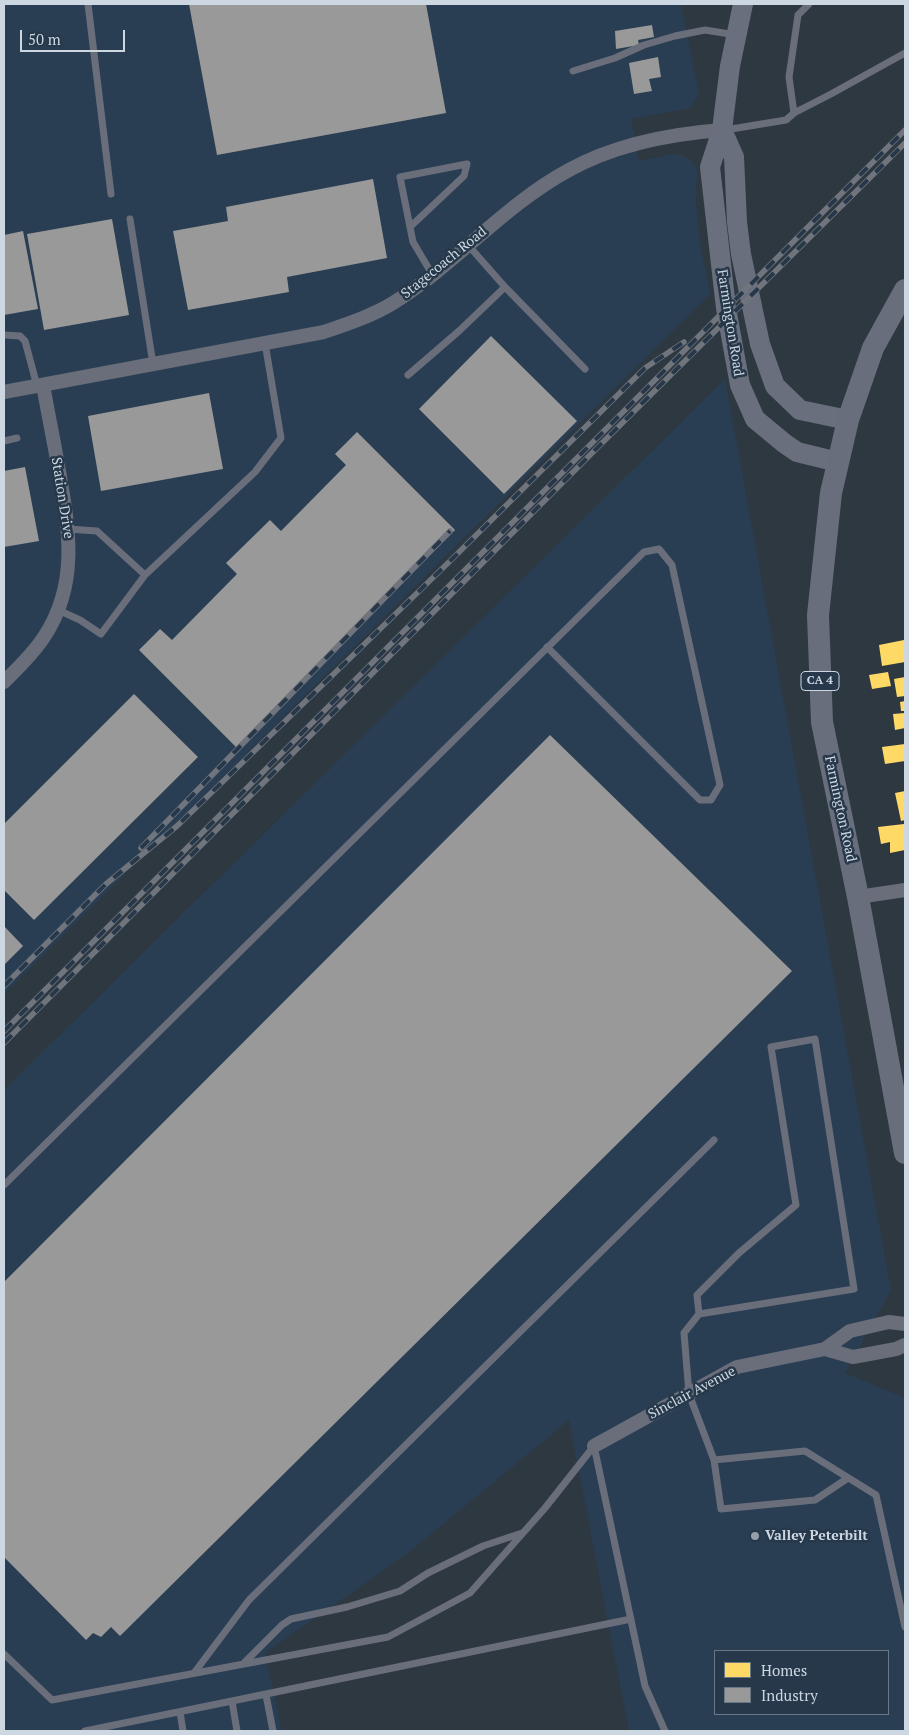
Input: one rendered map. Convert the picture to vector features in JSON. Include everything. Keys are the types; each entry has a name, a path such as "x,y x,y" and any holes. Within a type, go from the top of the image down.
{"main road":[{"name":"Farmington Road","path":"743,4 725,96 722,130 710,167 726,308 740,385 755,419 784,444 797,452 838,462"},
{"name":"Farmington Road","path":"722,130 734,157 737,222 741,254 760,344 775,386 800,410 848,420 831,492 818,615 822,722 858,898 905,1153"},
{"name":"CA 4","path":"848,420 873,348 905,290"}],"street":[{"name":"Stagecoach Road","path":"4,392 324,332 351,323 392,304 545,184 590,159 654,139 694,132 722,130"},
{"name":"Station Drive","path":"4,682 34,651 44,636 58,610 68,573 70,544 68,529 40,385"},
{"path":"858,898 905,890"},
{"name":"Sinclair Avenue","path":"594,1446 737,1367 825,1349 850,1331 889,1322 905,1324"},
{"name":"Sinclair Avenue","path":"825,1349 853,1357 896,1349 905,1344"}],"lane":[{"path":"88,4 111,194"},
{"path":"794,113 789,77 798,15 809,4"},
{"path":"574,71 615,58 644,45 676,36 705,30 736,35"},
{"path":"722,130 786,120 794,113 905,53"},
{"path":"410,227 464,176 467,164 400,177 410,227 413,242 432,274"},
{"path":"130,220 153,364"},
{"path":"468,245 505,287 585,369"},
{"path":"408,375 460,331 505,287"},
{"path":"4,335 20,336 25,340 40,385"},
{"path":"58,610 80,620 101,634 145,575 255,472 282,438 265,343"},
{"path":"4,441 17,438"},
{"path":"68,529 97,531 145,575"},
{"path":"4,1185 547,647 644,552 659,549 672,565 720,785 711,800 700,800 547,647"},
{"path":"700,1314 697,1295 739,1253 796,1205 771,1047 815,1039 854,1289 700,1314 684,1333 689,1394 714,1460 721,1509 815,1500 848,1478"},
{"path":"194,1673 249,1600 714,1140"},
{"path":"4,1654 52,1700 388,1636 470,1593 594,1446"},
{"path":"594,1446 645,1686 665,1731"},
{"path":"714,1460 805,1451 876,1495 905,1627"},
{"path":"242,1664 282,1625 291,1619 346,1607 400,1592 428,1573 483,1546 522,1533"},
{"path":"85,1731 631,1620"},
{"path":"266,1695 273,1731"},
{"path":"232,1701 237,1731"},
{"path":"180,1712 183,1731"}],"shaded area":[{"path":"4,4 681,4 699,93 691,108 631,119 639,161 672,154 681,155 690,160 697,168 696,204 700,242 710,294 4,994"},
{"path":"725,379 891,1290 845,1373 905,1398 905,1731 629,1731 569,1420 407,1554 265,1653 282,1731 4,1731 4,1090"}],"building: Homes":[{"path":"904,640 905,662 882,666 879,645"},
{"path":"888,672 891,686 872,689 869,675"},
{"path":"905,677 905,696 897,697 894,679"},
{"path":"905,701 905,711 901,711 900,702"},
{"path":"905,713 905,728 895,730 893,714"},
{"path":"905,744 905,761 885,764 882,747"},
{"path":"905,791 905,820 901,821 895,793"},
{"path":"904,824 905,850 890,853 890,842 881,844 878,827"}],"building: Industry":[{"path":"189,4 426,4 446,113 217,155"},
{"path":"652,25 654,37 638,40 639,45 616,49 615,31"},
{"path":"658,57 661,77 649,79 652,91 634,94 629,63"},
{"path":"373,179 387,258 287,277 289,292 188,310 173,231 228,221 226,207"},
{"path":"112,219 129,315 44,330 27,234"},
{"path":"23,231 38,309 4,315 4,235"},
{"path":"491,336 577,421 504,494 419,409"},
{"path":"209,393 223,469 101,491 88,416"},
{"path":"357,432 455,530 237,748 139,650 160,629 172,640 237,574 226,563 270,520 281,531 346,465 335,454"},
{"path":"25,467 39,541 4,547 4,471"},
{"path":"134,694 198,757 34,920 4,890 4,824"},
{"path":"550,735 792,971 120,1636 111,1627 101,1637 93,1633 86,1640 4,1557 4,1282"},
{"path":"4,926 23,946 4,965"}],"railway":[{"path":"4,1031 905,130"},
{"path":"4,1043 598,447 905,143"},
{"path":"4,986 106,884 177,826 448,563 645,368 684,342"},
{"path":"141,848 450,531"}],"place":[{"name":"Valley Peterbilt","path":"755,1536"}]}
